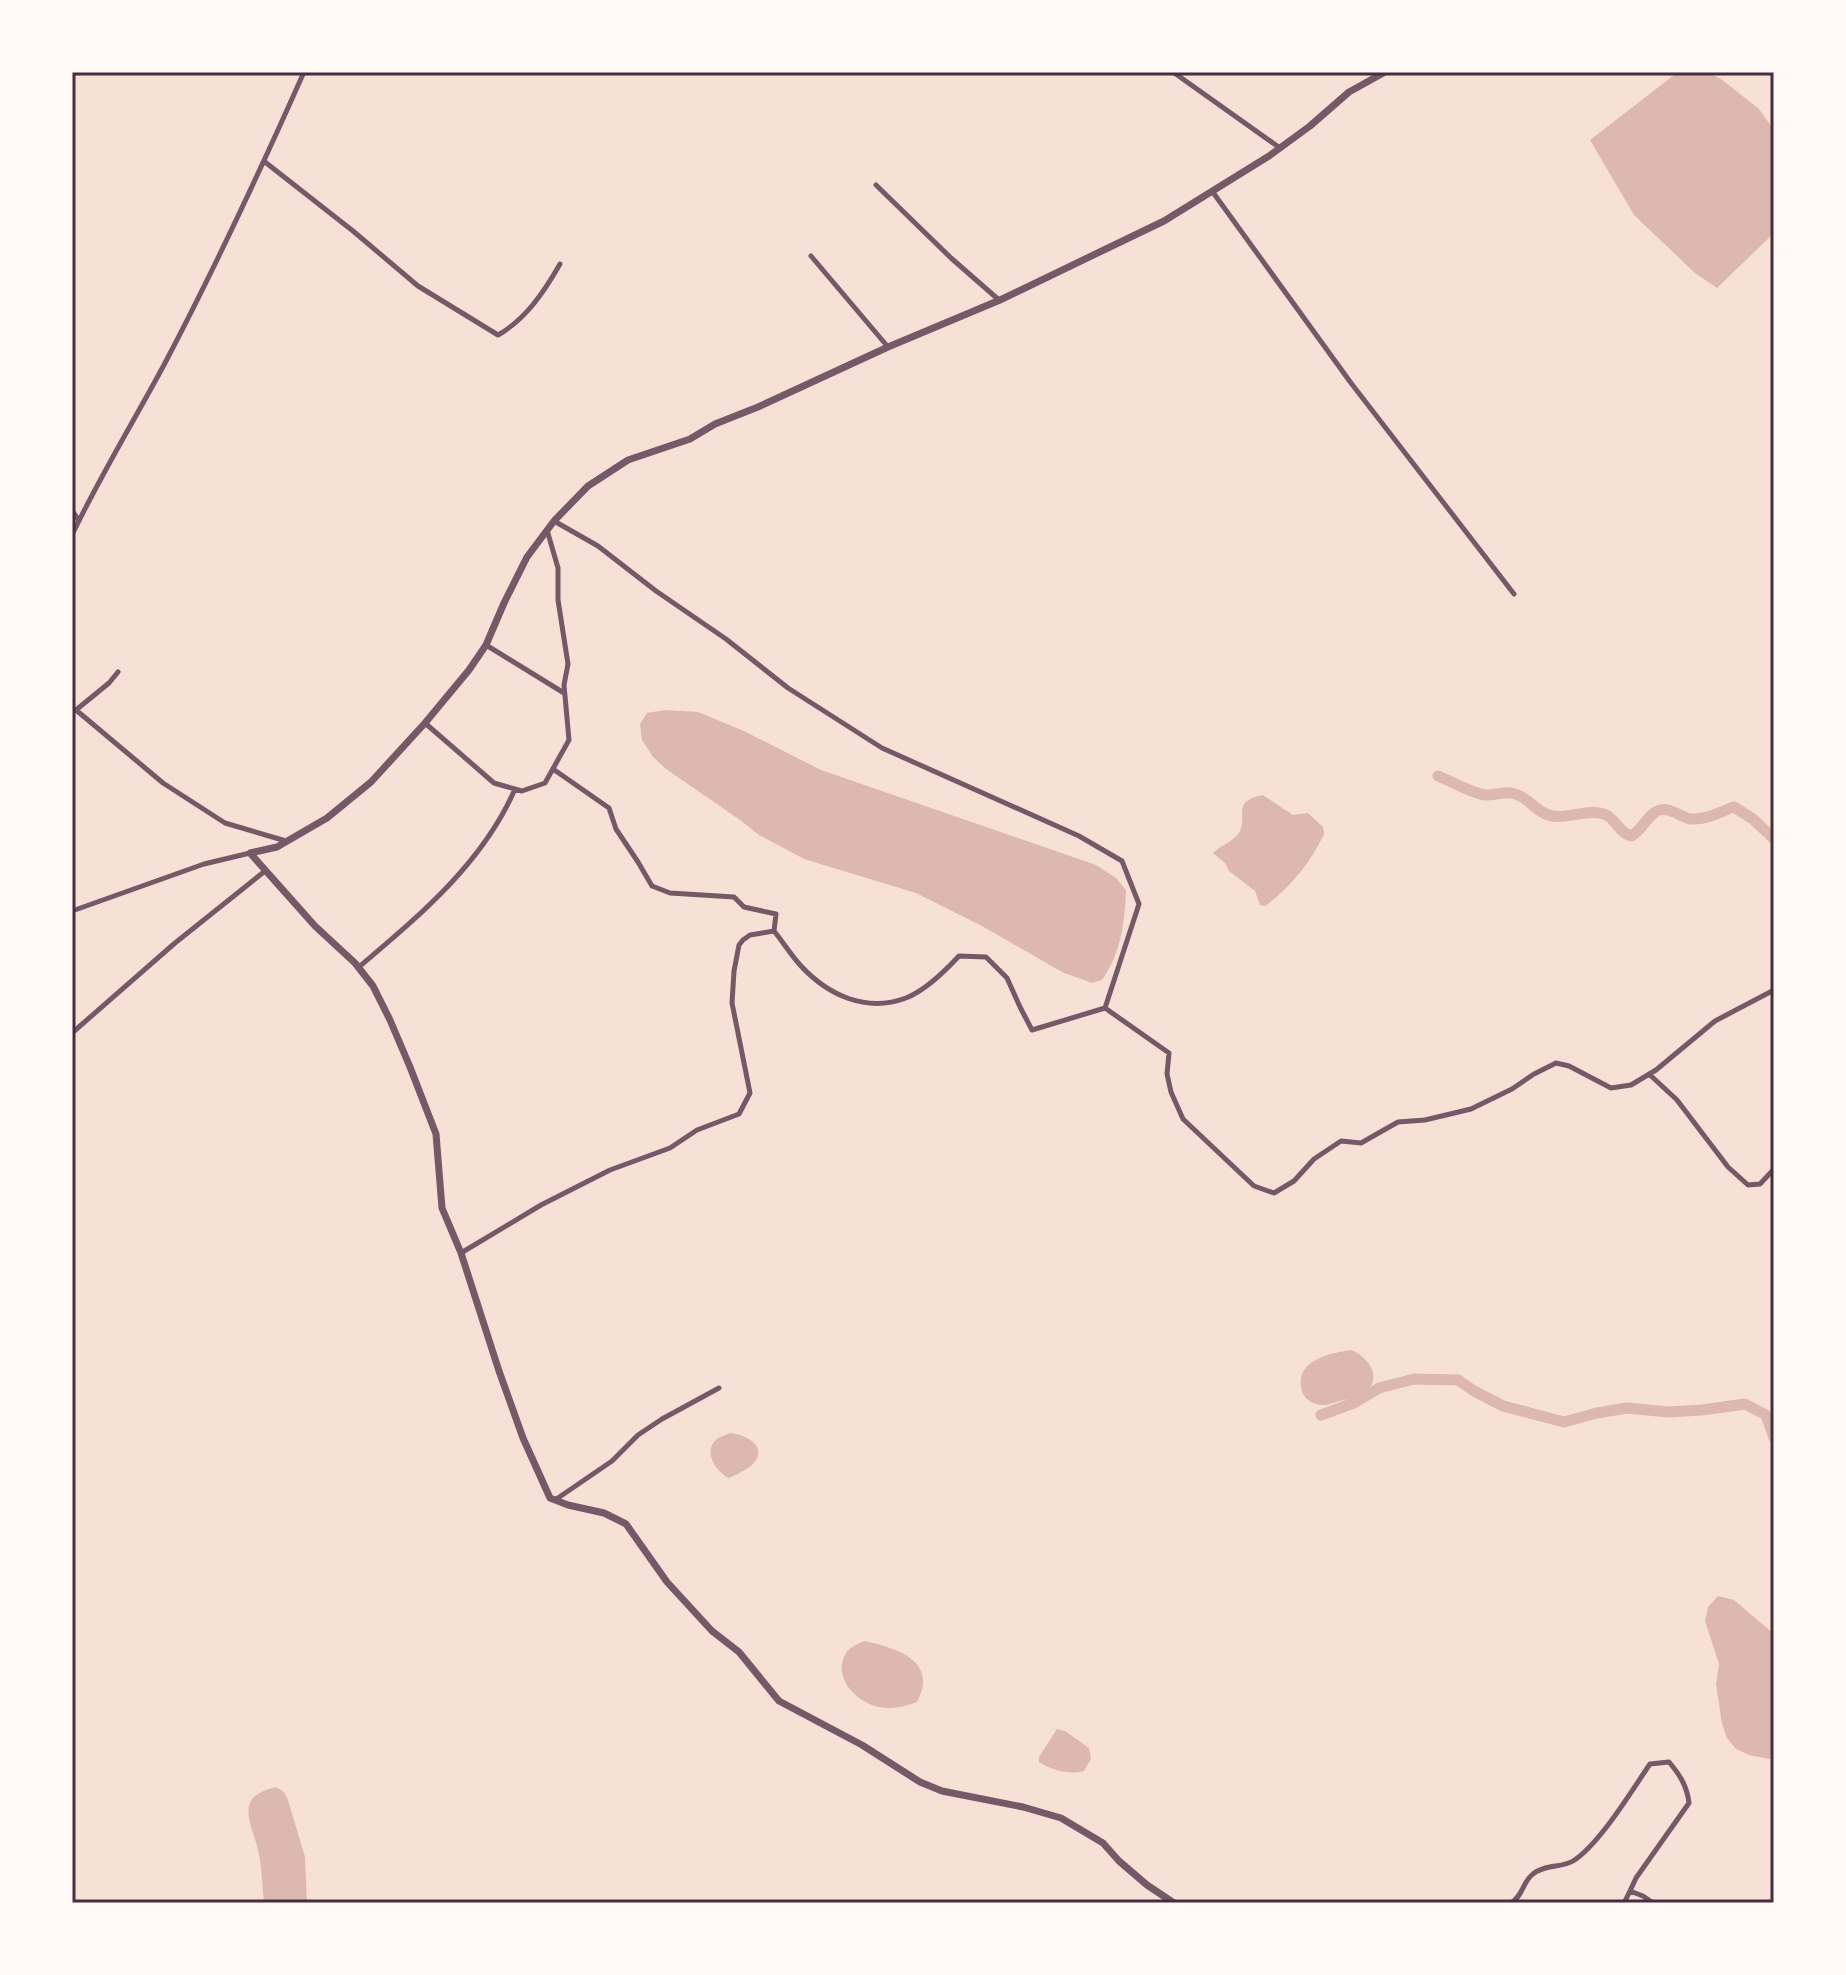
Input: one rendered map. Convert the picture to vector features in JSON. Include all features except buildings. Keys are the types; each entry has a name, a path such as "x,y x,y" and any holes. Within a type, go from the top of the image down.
{"street":[{"path":"72,535 86,503 163,366 229,237 304,72"},
{"path":"1173,72 1280,148"},
{"path":"72,911 204,864 277,847 327,818 371,782 469,670 486,645 527,557 554,521 588,486 628,460 690,439 715,424 1000,300 1164,221 1280,148 1349,92 1385,72"},
{"path":"265,162 418,286 498,335 521,319 547,287 560,264"},
{"path":"876,185 951,258 1000,300"},
{"path":"1212,191 1351,383 1514,594"},
{"path":"811,256 888,347"},
{"path":"72,510 79,521"},
{"path":"554,521 598,546 788,688 882,748 1079,836 1122,861 1139,904 1105,1008"},
{"path":"425,723 494,783 522,791 545,783 569,740 564,685 568,664 558,600 558,568 547,530"},
{"path":"486,645 565,693"},
{"path":"118,672 109,683 74,709 163,783 225,823 287,841"},
{"path":"553,769 609,808 616,829 652,886 670,893 734,897 744,907 776,914 774,931 801,966 831,991 852,1001 875,1004 908,998 959,956 986,957 1007,978 1032,1030 1105,1008"},
{"path":"359,967 461,872 500,821 515,789"},
{"path":"250,853 315,926 359,967 373,986 390,1020 436,1134 442,1208 461,1253 523,1438 550,1498 604,1513 626,1524 667,1582 712,1631 739,1652 779,1701 931,1787 1061,1818 1103,1843 1147,1885 1174,1903"},
{"path":"72,1033 175,943 265,871"},
{"path":"461,1253 541,1205 610,1170 670,1148 697,1130 739,1114 750,1093 732,1003 734,971 739,945 743,940 750,935 774,931"},
{"path":"1105,1008 1169,1053 1167,1074 1183,1119 1254,1186 1274,1193 1294,1181 1314,1159 1341,1141 1361,1143 1398,1122 1425,1120 1471,1109 1556,1063 1569,1066 1611,1088 1631,1085 1715,1021 1774,990"},
{"path":"1649,1074 1677,1100 1728,1167 1748,1185 1760,1184 1774,1169"},
{"path":"555,1500 612,1461 638,1435 719,1388"},
{"path":"1511,1903 1517,1900 1532,1874 1552,1865 1571,1863 1586,1851 1650,1764 1669,1762 1680,1775 1689,1803 1636,1878 1624,1903"},
{"path":"1630,1891 1653,1903"}],"shaded area":[{"path":"1678,72 1706,72 1721,79 1759,109 1774,130 1774,233 1717,288 1695,273 1634,215 1590,140"},
{"path":"665,710 698,712 744,731 821,770 1096,865 1116,878 1126,890 1121,937 1114,959 1102,980 1092,983 1062,972 916,893 804,859 759,835 653,757 642,740 640,724 647,713"},
{"path":"1263,795 1293,815 1308,813 1323,827 1324,834 1299,874 1265,906 1260,905 1255,891 1229,871 1213,853 1240,831 1242,809 1247,801"},
{"path":"1351,1350 1358,1353 1372,1369 1370,1387 1358,1396 1328,1404 1319,1405 1308,1400 1301,1386 1304,1370 1317,1359"},
{"path":"730,1433 749,1439 758,1452 752,1465 729,1478 712,1461 711,1449 717,1439"},
{"path":"1718,1596 1734,1600 1774,1634 1774,1760 1736,1749 1727,1738 1722,1724 1716,1684 1719,1664 1705,1621 1708,1607"},
{"path":"864,1641 901,1652 918,1666 922,1688 917,1702 894,1708 879,1707 863,1701 850,1689 842,1674 844,1657 850,1649"},
{"path":"1057,1729 1089,1748 1091,1759 1084,1771 1061,1771 1039,1762"},
{"path":"276,1787 284,1792 288,1800 305,1857 307,1903 264,1903 260,1860 249,1809 255,1796"}],"waterway":[{"path":"1438,776 1485,795 1515,794 1552,816 1602,814 1631,836 1660,810 1697,819 1734,807 1753,819 1774,839"},
{"path":"1321,1415 1354,1403 1379,1388 1414,1379 1458,1380 1503,1406 1564,1422 1627,1408 1668,1412 1745,1404 1766,1415 1774,1438"}]}
